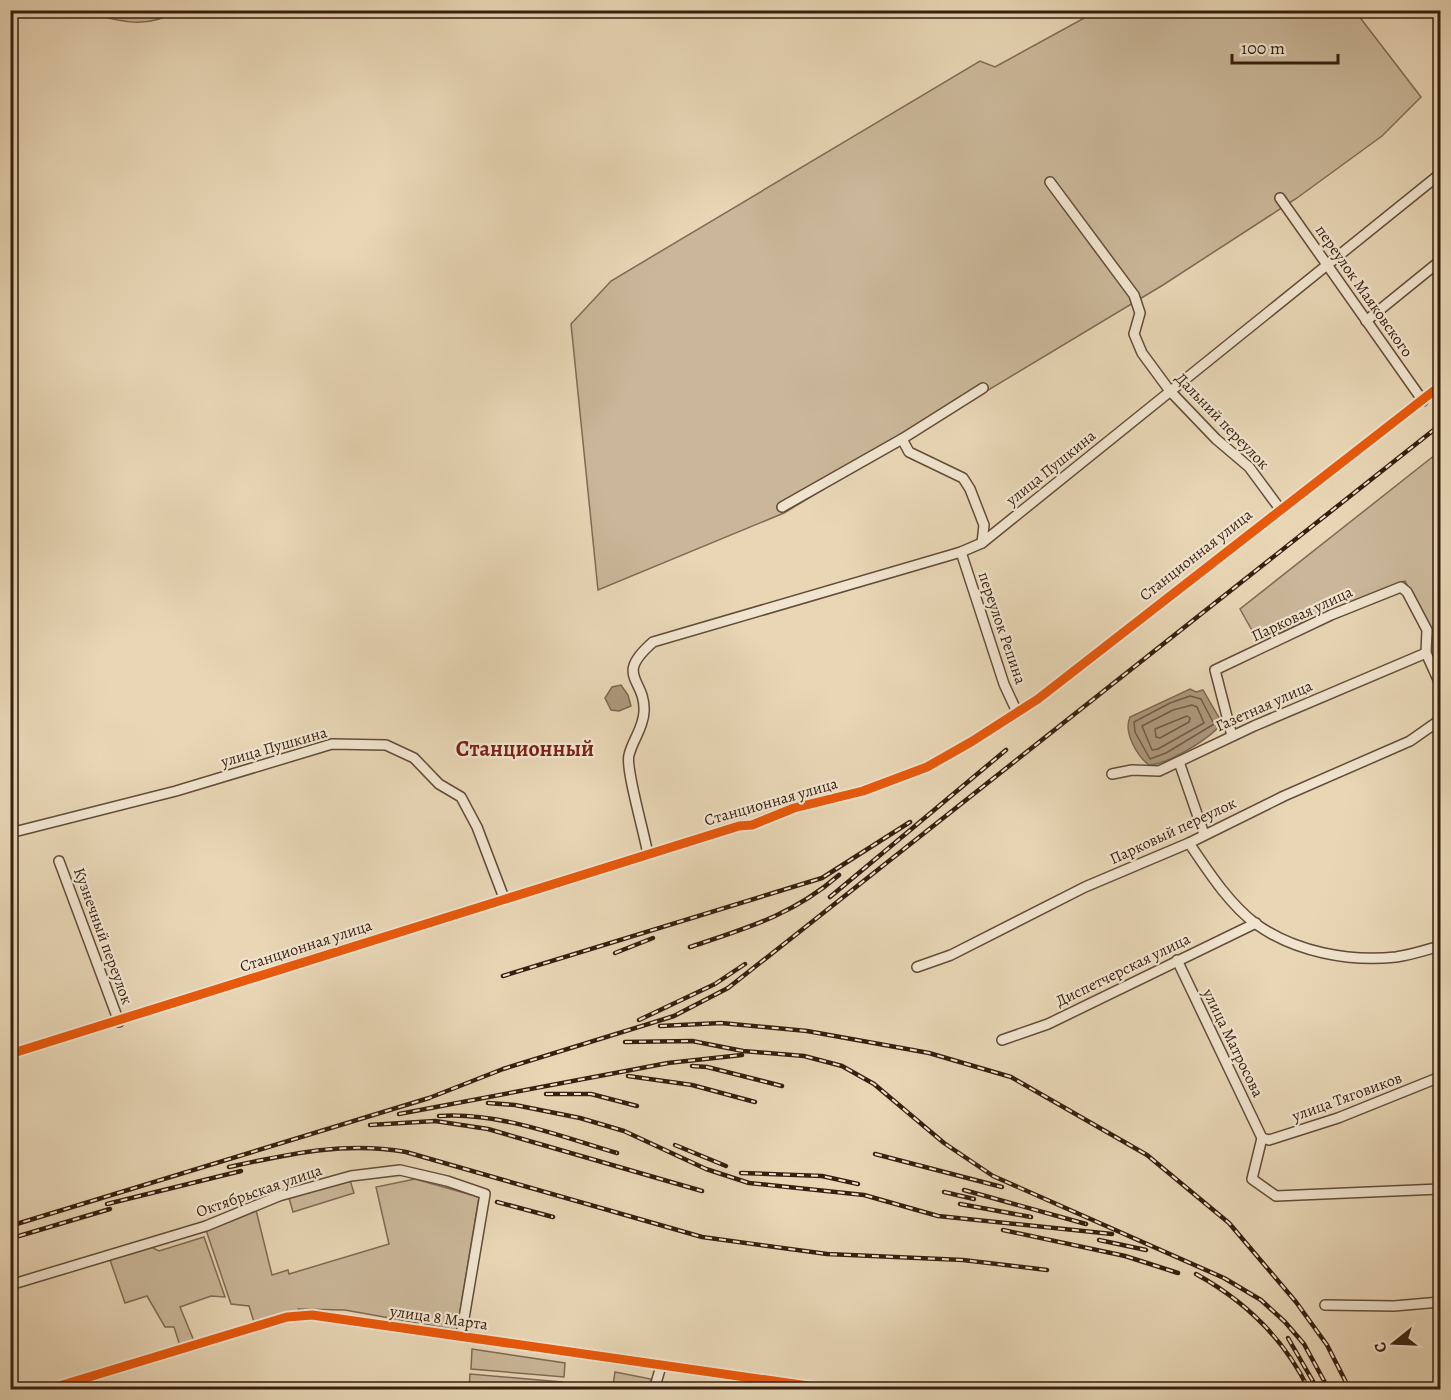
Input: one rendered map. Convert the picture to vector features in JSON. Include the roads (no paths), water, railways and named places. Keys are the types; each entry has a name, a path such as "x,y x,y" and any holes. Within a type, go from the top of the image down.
{"street":[{"name":"улица Пушкина","path":"648,855 628,756 642,728 645,708 633,677 638,656 653,642 961,552 982,543 1440,174"},
{"name":"Дальний переулок","path":"1050,182 1134,296 1140,313 1134,334 1142,353 1170,391 1216,439 1249,467 1280,509"},
{"name":"переулок Маяковского","path":"1280,198 1328,263 1423,401"},
{"path":"1366,321 1440,261"},
{"name":"Станционная улица","path":"10,1054 119,1022 504,898 740,826 752,825 794,808 863,791 927,767 1038,699 1440,386"},
{"path":"782,507 902,439 983,388"},
{"path":"902,439 909,452 963,478 970,489 984,525 982,543"},
{"name":"переулок Репина","path":"961,552 1004,684 1017,712"},
{"name":"Парковая улица","path":"1232,736 1215,670 1331,615 1401,587 1407,592 1427,630 1426,652"},
{"path":"1426,652 1440,684"},
{"name":"Газетная улица","path":"1112,774 1132,770 1159,771 1232,736 1426,652"},
{"name":"Парковый переулок","path":"917,967 951,955 1085,887 1189,843 1203,834 1410,741 1440,720"},
{"name":"улица Пушкина","path":"10,833 176,791 333,744 386,746 414,758 439,784 461,797 477,827 504,898"},
{"path":"1179,762 1203,834"},
{"path":"1189,843 1214,880 1256,923 1290,942 1341,958 1396,957 1440,946"},
{"name":"Кузнечный переулок","path":"59,861 119,1022"},
{"name":"Диспетчерская улица","path":"1002,1040 1048,1024 1256,923"},
{"name":"улица Матросова","path":"1177,960 1262,1138"},
{"name":"улица Тяговиков","path":"1262,1138 1269,1140 1338,1118 1440,1077"},
{"path":"1262,1138 1252,1179 1276,1196 1440,1192"},
{"name":"Октябрьская улица","path":"10,1285 206,1226 279,1196 351,1176 400,1170 447,1181 485,1194 461,1336"},
{"path":"1325,1305 1394,1306 1440,1302"},
{"name":"улица 8 Марта","path":"46,1389 287,1317 312,1315 836,1389"},
{"path":"654,1389 661,1366"}],"water":[{"path":"621,685 628,695 631,706 619,711 611,710 605,698 612,687"},
{"path":"1190,689 1196,692 1203,690 1222,723 1188,750 1157,764 1149,765 1132,743 1128,730 1130,717"}],"railway":[{"path":"10,1226 429,1098 503,1069 674,1016 728,988 1440,425"},
{"path":"830,897 1006,750"},
{"path":"503,976 822,878 910,822"},
{"path":"690,947 769,919 822,889 839,875"},
{"path":"615,953 653,938"},
{"path":"639,1020 715,984 745,964"},
{"path":"660,1026 721,1023 807,1031 929,1053 1011,1077 1147,1155 1229,1223 1296,1302 1327,1345 1350,1390"},
{"path":"625,1042 692,1041 743,1051 804,1056 842,1066 874,1084 944,1143 993,1176 1224,1278 1261,1300 1304,1344 1329,1390"},
{"path":"399,1114 668,1063 742,1055"},
{"path":"692,1066 707,1067 782,1086"},
{"path":"628,1076 692,1085 755,1102"},
{"path":"546,1094 591,1094 637,1106"},
{"path":"488,1103 515,1105 580,1118 624,1131 706,1169 749,1183 864,1195 938,1216 1112,1234"},
{"path":"439,1116 507,1121 617,1153"},
{"path":"370,1125 435,1121 488,1129 702,1191"},
{"path":"675,1145 726,1166"},
{"path":"229,1167 317,1150 383,1149 406,1152 702,1237 827,1254 963,1260 1047,1270"},
{"path":"875,1154 1002,1187"},
{"path":"107,1204 241,1171"},
{"path":"741,1173 822,1176 858,1184"},
{"path":"964,1190 1086,1224"},
{"path":"944,1192 974,1199"},
{"path":"497,1202 553,1217"},
{"path":"960,1204 1031,1217"},
{"path":"19,1236 110,1209"},
{"path":"1003,1230 1125,1256 1178,1273"},
{"path":"1099,1240 1146,1250"},
{"path":"1196,1274 1231,1296 1262,1323 1288,1354 1309,1390"},
{"path":"1288,1338 1318,1390"}],"district":[{"name":"Станционный","path":"525,749"}]}
